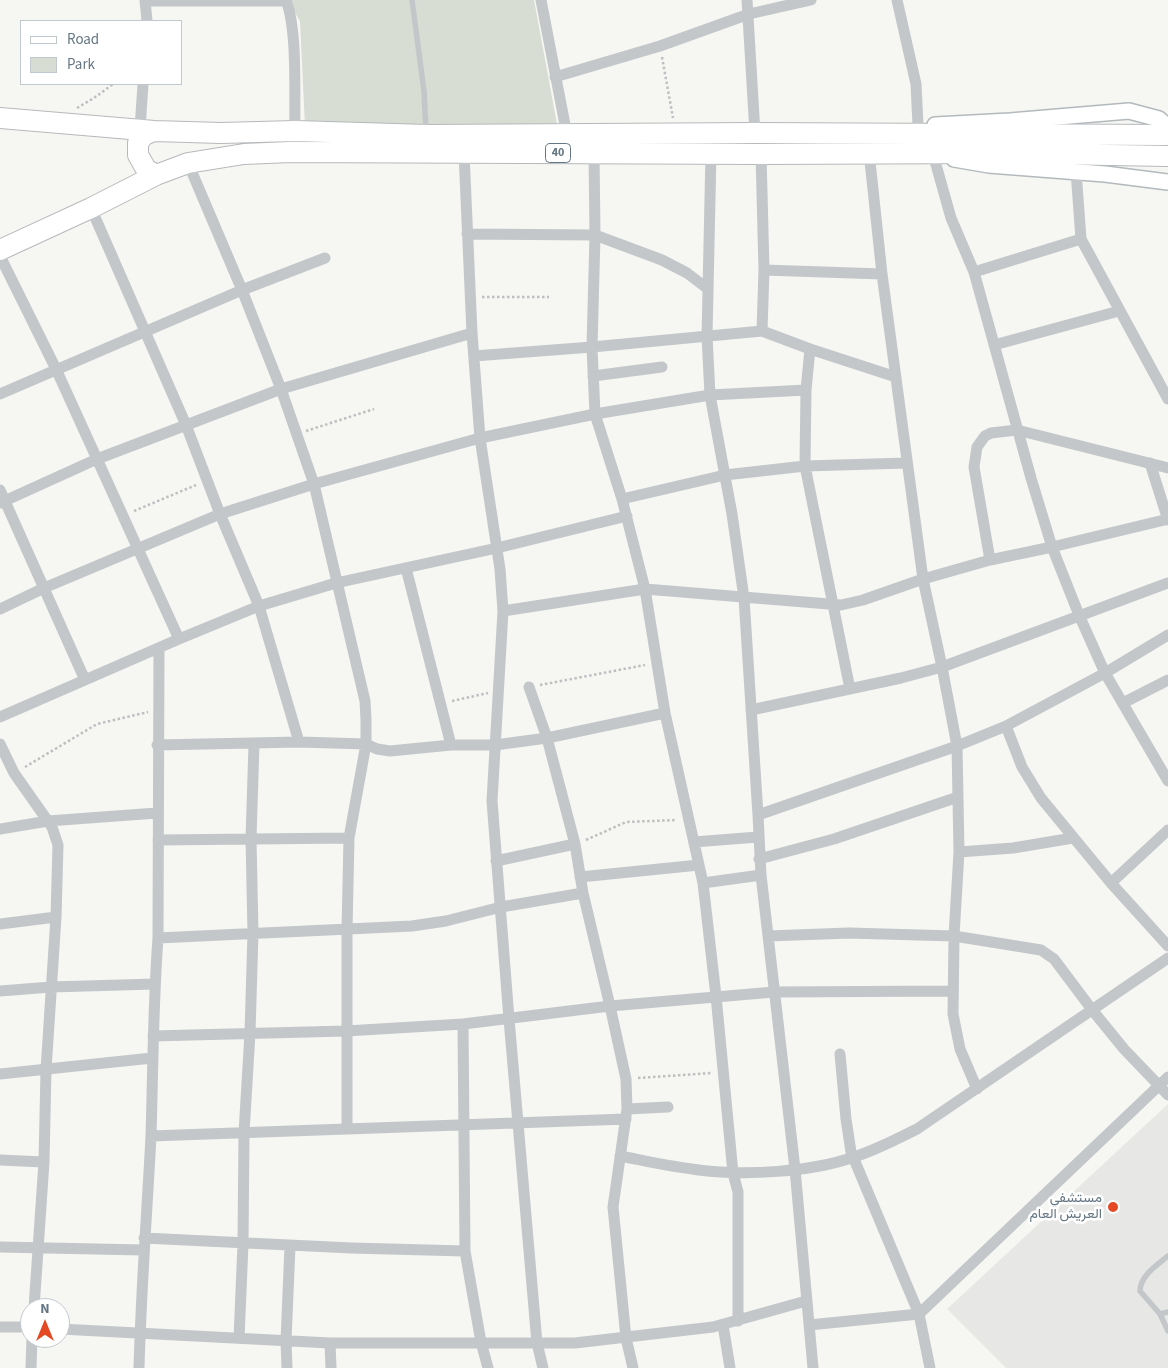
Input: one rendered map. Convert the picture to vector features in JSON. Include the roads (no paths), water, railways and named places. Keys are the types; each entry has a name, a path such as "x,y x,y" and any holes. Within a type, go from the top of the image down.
{"highway":[{"name":"40","path":"0,118 221,134 295,131 427,135 755,133 870,144 933,154 1135,154 1168,156"},
{"path":"147,130 138,143 138,155 146,169 156,176"},
{"name":"40","path":"0,250 156,176 188,163 244,154 290,152 761,154 870,144 1138,134 1168,135"}],"street":[{"path":"541,0 567,135"},
{"path":"747,0 755,133"},
{"path":"555,77 660,46 749,14 811,0"},
{"path":"897,0 916,84 918,125"},
{"path":"147,20 145,1 286,1 293,48 295,131"},
{"path":"143,85 147,130"},
{"path":"977,1090 956,1036 953,1014 954,936 959,852 957,746 942,667 922,579 882,274 870,144 918,125 1010,121 1129,111 1159,119 1168,128"},
{"path":"464,153 472,333 480,438 497,548 503,611 492,801 537,1343 543,1368"},
{"path":"594,153 595,235 592,347 595,414 627,516 645,589 665,713 703,883 733,1173 737,1183 739,1212 738,1320"},
{"path":"711,153 706,336 710,395 737,542 744,598 760,875 795,1169 813,1368"},
{"path":"761,154 764,270 762,331"},
{"path":"933,154 964,162 989,165 1076,171 1168,182"},
{"path":"933,154 951,218 974,272 1017,430 1052,547 1105,673 1168,781"},
{"path":"188,163 242,290 281,389 314,484 365,701 366,744 350,838 346,930 346,1128"},
{"path":"1076,171 1081,239 1168,399"},
{"path":"92,208 147,331 259,606 299,742"},
{"path":"467,234 595,235 662,260 708,289"},
{"path":"974,272 1081,239"},
{"path":"0,256 56,370 179,639"},
{"path":"0,394 242,290 325,258"},
{"path":"764,270 882,274"},
{"path":"994,345 1119,311"},
{"path":"474,356 762,331 896,377"},
{"path":"2,502 96,459 281,389 472,333"},
{"path":"810,349 806,390 805,466 850,689"},
{"path":"593,376 662,367"},
{"path":"0,609 44,588 220,514 314,484 480,438 595,414 710,395 806,390"},
{"path":"990,560 975,476 977,447 985,436 998,431 1017,430 1168,468"},
{"path":"622,499 725,475 805,466 907,463"},
{"path":"503,611 645,589 833,605 851,603 922,579 990,560 1168,520 1150,463"},
{"path":"0,490 2,502 44,588 85,680"},
{"path":"0,717 259,606 336,583 497,548 627,516"},
{"path":"406,568 451,745"},
{"path":"751,710 942,667 1168,583"},
{"path":"758,815 957,746 1006,726 1105,673 1168,636"},
{"path":"139,1368 158,938 158,648"},
{"path":"1123,703 1168,680"},
{"path":"529,687 547,738 575,844 583,893 626,1079 627,1114 614,1207 626,1338 633,1368"},
{"path":"157,745 299,742 366,744 377,749 390,751 451,745 495,745 547,738 665,713"},
{"path":"1006,726 1022,767 1041,798 1111,883 1168,946"},
{"path":"0,744 14,773 48,821 58,845 56,917 46,1070 44,1162 35,1298"},
{"path":"239,1338 243,1244 244,1133 250,1034 251,839 254,744"},
{"path":"759,859 834,838 958,798"},
{"path":"0,829 48,821 157,813"},
{"path":"1111,883 1168,830"},
{"path":"694,842 758,837"},
{"path":"158,840 350,838"},
{"path":"959,852 1013,848 1073,838"},
{"path":"496,861 575,844"},
{"path":"580,877 699,865"},
{"path":"703,883 760,875"},
{"path":"158,938 252,932 346,930 432,923 501,907 583,893"},
{"path":"0,924 56,917"},
{"path":"768,936 849,933 954,936 1030,947 1049,954 1063,969 1092,1011 1124,1049 1168,1095"},
{"path":"620,1156 691,1169 733,1173 762,1173 795,1169 853,1158 917,1129 977,1090 1168,958"},
{"path":"0,991 51,987 155,984"},
{"path":"153,1036 346,1031 463,1024 610,1006 774,992 953,991"},
{"path":"463,1024 465,1251 481,1342 488,1368"},
{"path":"840,1054 848,1133 853,1158 919,1314 930,1368"},
{"path":"0,1074 152,1058"},
{"path":"809,1326 919,1314 1168,1077"},
{"path":"150,1136 346,1128 518,1124 627,1114 668,1107"},
{"path":"0,1160 44,1162"},
{"path":"0,1247 243,1244 465,1251"},
{"path":"287,1368 286,1341 290,1246"},
{"path":"70,1328 330,1343 575,1343 723,1325 806,1301"},
{"path":"723,1325 730,1368"},
{"path":"0,1327 20,1327"},
{"path":"330,1343 331,1368"},
{"path":"31,1368 32,1348"}],"lane":[{"path":"412,0 424,91 427,135"},
{"path":"1168,1256 1145,1276 1140,1284 1140,1291 1160,1314 1168,1331"},
{"path":"1160,1314 1168,1312"}],"place":[{"name":"مستشفي العريش العام","path":"1113,1207"}]}
